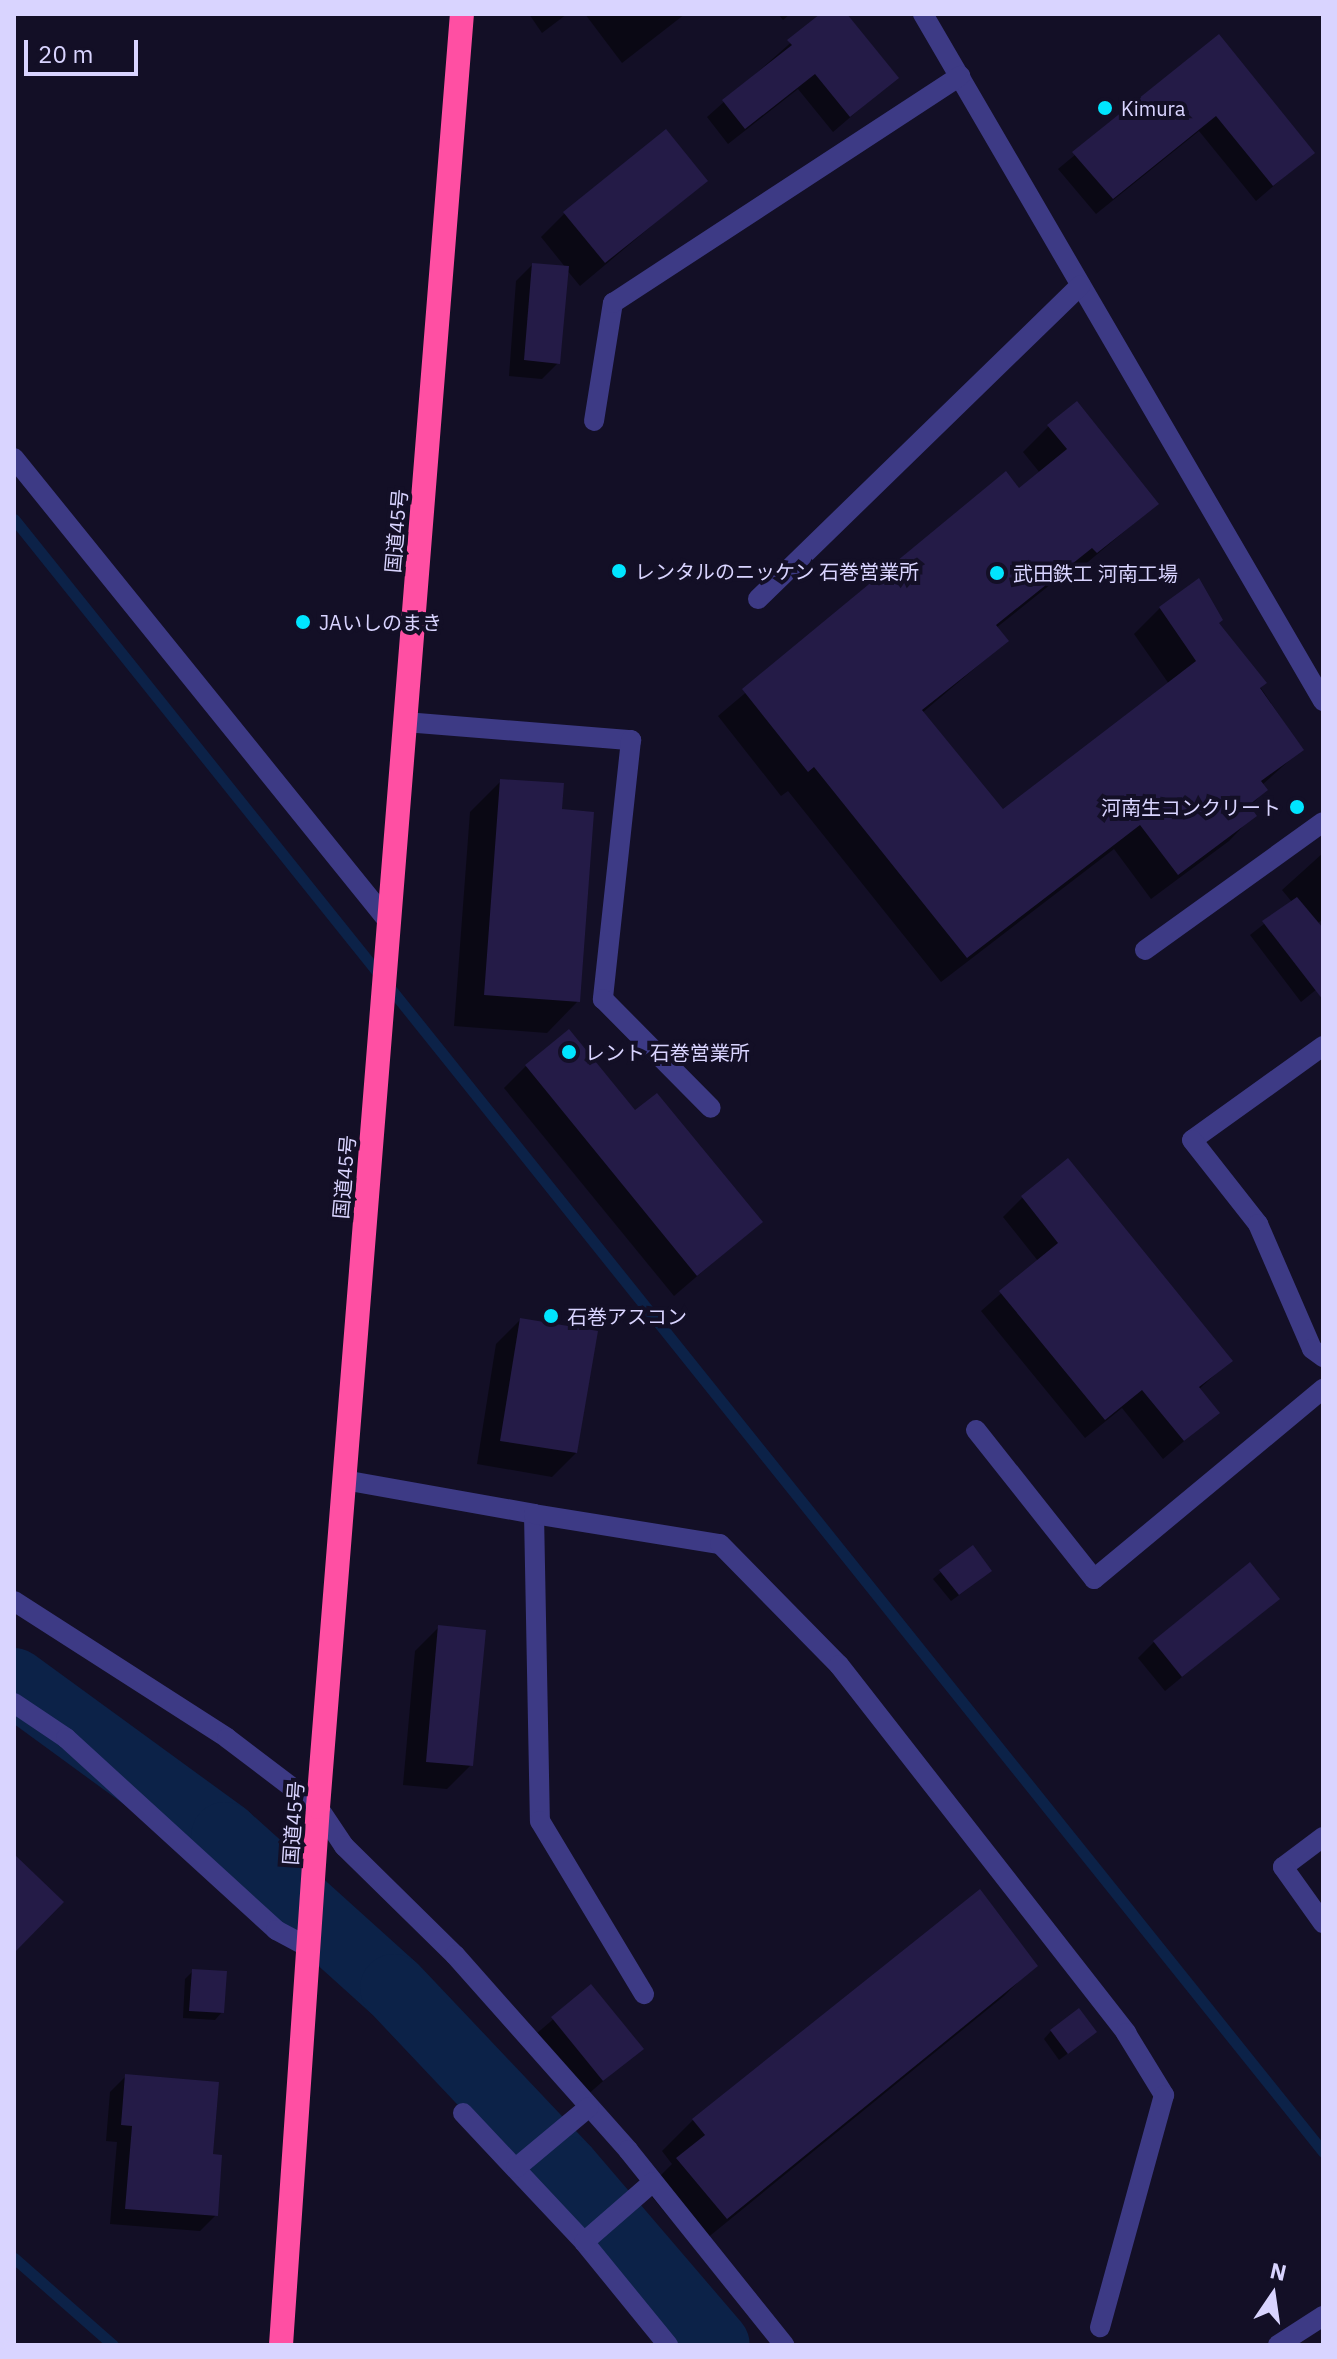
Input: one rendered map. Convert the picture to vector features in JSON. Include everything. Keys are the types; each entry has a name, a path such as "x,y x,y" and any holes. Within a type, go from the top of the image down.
{"highway":[{"name":"国道45号","path":"281,2345 318,1809 462,14"}],"street":[{"path":"923,14 1323,701"},
{"path":"594,421 613,303 960,76"},
{"path":"758,599 1081,285"},
{"path":"14,458 389,922"},
{"path":"405,722 631,740 603,999 711,1108"},
{"path":"1145,950 1323,822"},
{"path":"1323,1046 1192,1140 1258,1224 1312,1349 1323,1357"},
{"path":"976,1430 1094,1579 1323,1389"},
{"path":"344,1480 720,1544 839,1665 1126,2033 1164,2095 1100,2327"},
{"path":"534,1514 540,1821 644,1994"},
{"path":"14,1601 227,1738 318,1809 344,1846 455,1955 652,2183 784,2345"},
{"path":"14,1703 66,1738 276,1930 308,1947"},
{"path":"1323,1837 1283,1867 1323,1923"},
{"path":"516,2168 588,2108"},
{"path":"463,2113 584,2242 668,2345"},
{"path":"584,2242 652,2183"},
{"path":"1278,2345 1323,2316"}],"building":[{"path":"820,14 847,14 899,78 850,117 815,74 745,129 722,100 792,45 787,40"},
{"path":"1219,34 1315,153 1273,186 1216,116 1113,199 1072,152"},
{"path":"666,129 708,181 605,263 563,212"},
{"path":"532,263 569,266 560,364 524,360"},
{"path":"1077,401 1159,504 1097,553 1092,548 996,625 1009,641 922,710 1003,809 1196,661 1159,607 1199,578 1223,620 1219,623 1267,683 1260,688 1304,750 1261,781 1268,790 1249,805 1257,816 1178,875 1140,825 967,958 814,767 808,772 742,689 1006,471 1019,488 1067,449 1047,425"},
{"path":"500,779 564,783 562,809 594,812 580,1002 484,995"},
{"path":"1297,897 1323,928 1323,1000 1262,921"},
{"path":"569,1029 635,1110 657,1093 763,1222 697,1276 525,1065"},
{"path":"1068,1158 1233,1361 1199,1387 1220,1413 1184,1441 1142,1390 1105,1420 999,1291 1058,1243 1021,1196"},
{"path":"520,1318 598,1331 577,1453 500,1441"},
{"path":"973,1545 992,1571 959,1595 939,1570"},
{"path":"1250,1562 1280,1599 1182,1677 1153,1641"},
{"path":"438,1625 486,1630 473,1766 426,1762"},
{"path":"14,1854 64,1902 14,1953"},
{"path":"980,1889 1038,1966 727,2219 676,2158 705,2135 692,2119"},
{"path":"192,1969 227,1971 224,2013 189,2011"},
{"path":"591,1984 644,2049 603,2081 551,2017"},
{"path":"1079,2008 1097,2032 1068,2054 1050,2030"},
{"path":"125,2074 219,2082 213,2154 222,2155 218,2216 125,2209 132,2126 121,2125"}],"waterway":[{"path":"14,519 1323,2152"},
{"path":"14,1682 225,1836 394,1988 566,2170 716,2345"},
{"path":"14,2258 113,2345"}],"place":[{"name":"Kimura","path":"1105,108"},
{"name":"レンタルのニッケン 石巻営業所","path":"619,571"},
{"name":"武田鉄工 河南工場","path":"997,573"},
{"name":"JAいしのまき","path":"303,622"},
{"name":"河南生コンクリート","path":"1297,807"},
{"name":"レント 石巻営業所","path":"569,1052"},
{"name":"石巻アスコン","path":"551,1316"}]}
